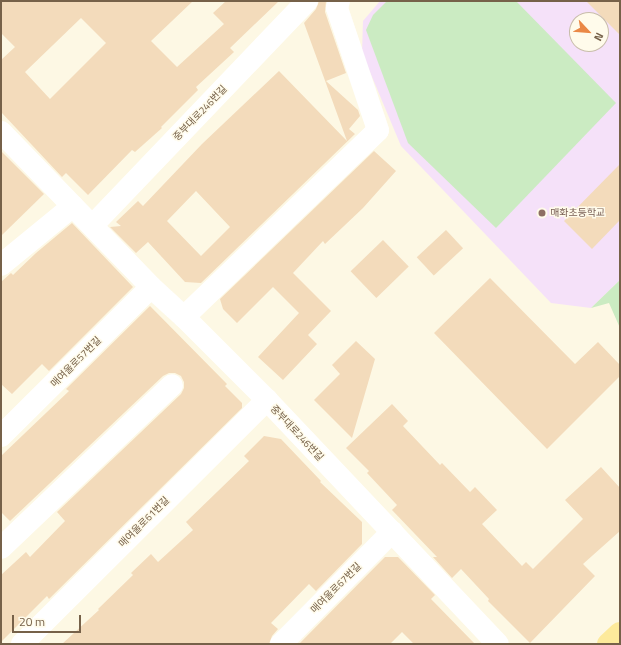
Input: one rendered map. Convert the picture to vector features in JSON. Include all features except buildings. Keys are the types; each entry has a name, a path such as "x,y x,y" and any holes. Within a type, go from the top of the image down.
{"main road":[{"path":"608,644 620,634"}],"street":[{"name":"중부대로246번길","path":"93,226 307,1"},
{"path":"184,317 378,130 337,8 339,1"},
{"name":"중부대로246번길","path":"1,132 151,287 184,317 267,400 498,644"},
{"path":"1,265 73,206"},
{"name":"매여울로57번길","path":"1,436 151,287"},
{"path":"1,548 172,385"},
{"name":"매여울로61번길","path":"22,644 267,400"},
{"name":"매여울로67번길","path":"281,644 392,532"}],"shaded area":[{"name":"매화초등학교","path":"380,1 620,1 620,280 591,308 551,303 401,146 362,53 363,21"}],"green space":[{"path":"387,1 516,1 616,103 496,228 408,143 366,30 373,15"},
{"path":"620,280 620,328 609,303 591,308"}],"place":[{"name":"매화초등학교","path":"542,213"}]}
